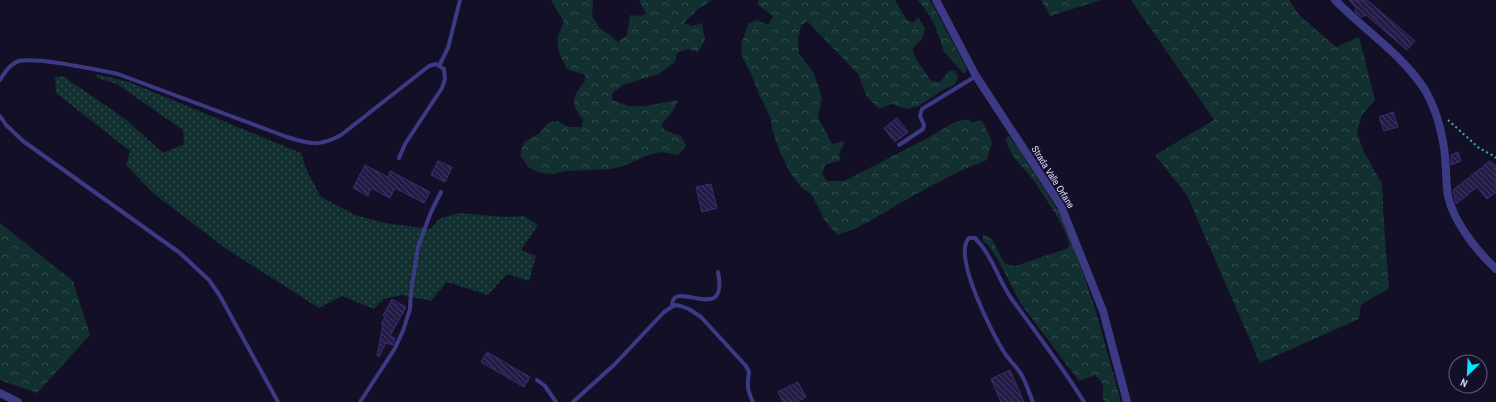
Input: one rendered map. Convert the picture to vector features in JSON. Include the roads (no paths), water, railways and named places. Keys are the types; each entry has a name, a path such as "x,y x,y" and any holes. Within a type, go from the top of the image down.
{"street":[{"name":"Strada Valle Orfane","path":"936,0 976,76 1061,206 1103,311 1127,402"},
{"path":"1335,0 1350,16 1405,64 1425,91 1435,113 1443,142 1449,197 1457,219 1485,259 1496,269"},
{"path":"0,393 18,402"}],"lane":[{"path":"440,66 448,48 460,0"},
{"path":"0,80 12,64 20,61 32,60 56,62 92,68 118,74 287,137 306,143 316,144 326,143 341,135 429,66 433,64 440,66 444,69 445,74 442,88 405,144 399,158"},
{"path":"899,145 923,129 924,125 920,116 922,109 976,76"},
{"path":"0,116 23,141 180,253 209,280 220,296 278,402"},
{"path":"360,402 394,350 403,331 410,309 418,247 431,212 441,192"},
{"path":"1033,402 1021,374 1004,353 990,329 968,274 964,248 966,241 970,238 975,238 982,246 1010,297 1064,371 1084,402"},
{"path":"672,306 672,302 675,298 682,295 706,300 716,296 720,288 718,272"},
{"path":"573,402 615,364 664,312 672,306 681,306 690,309 701,317 746,366 749,372 747,389 753,402"},
{"path":"538,380 545,386 556,402"}]}
